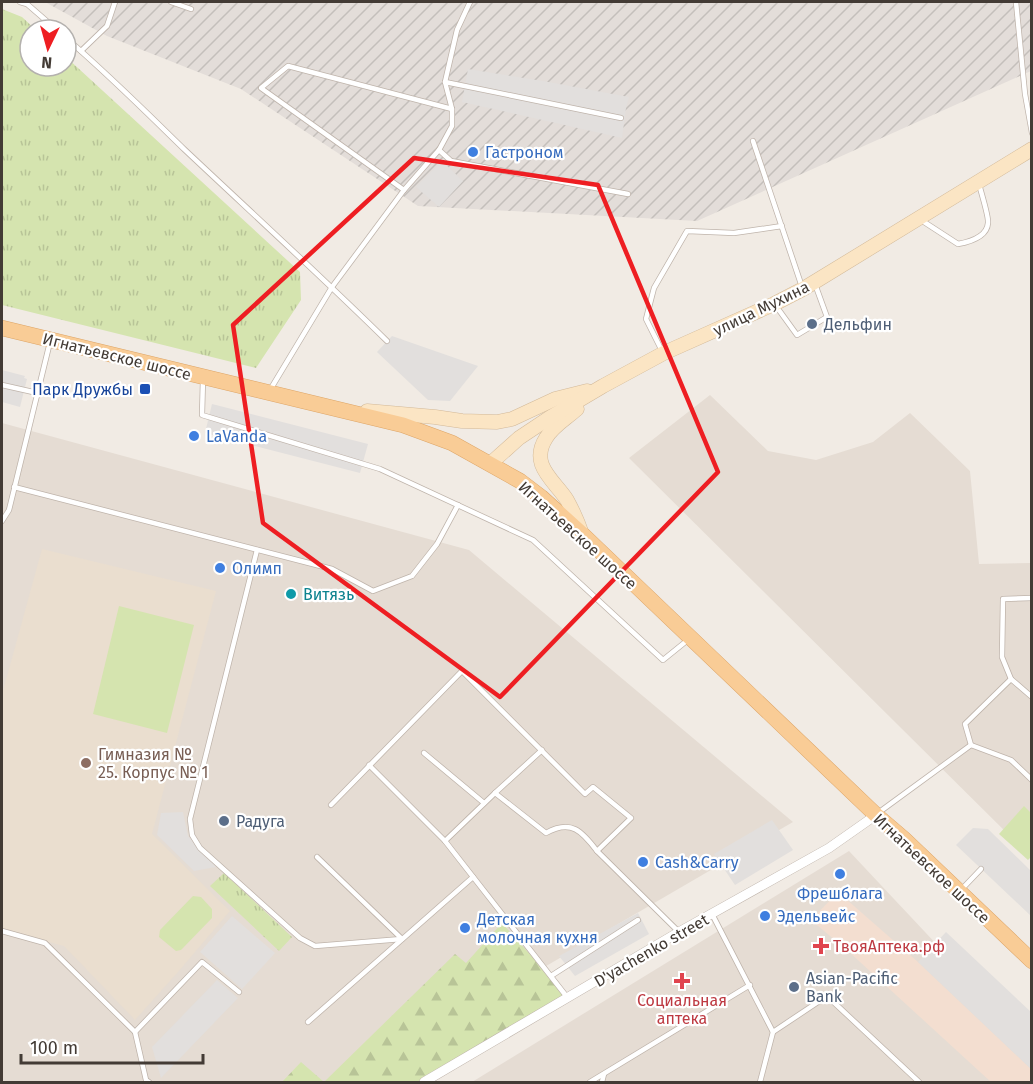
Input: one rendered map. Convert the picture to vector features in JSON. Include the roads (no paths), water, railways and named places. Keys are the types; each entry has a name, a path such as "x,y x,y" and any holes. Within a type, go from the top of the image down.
{"main road":[{"name":"улица Мухина","path":"491,463 519,438 603,386 664,353 774,304 808,286 1032,149"},
{"name":"Игнатьевское шоссе","path":"2,328 403,425 452,443 491,463 534,491 582,534 1032,961"},
{"path":"335,408 462,421 497,422 512,419 555,399 603,386"},
{"path":"582,534 574,513 565,497 543,469 540,459 546,437 603,386"}],"street":[{"name":"D'yachenko street","path":"424,1083 679,932 829,848 876,815"}],"lane":[{"path":"20,2 27,4 43,18"},
{"path":"81,51 107,26 115,2"},
{"path":"171,2 191,9"},
{"path":"269,393 332,287 404,190 439,150 452,126 452,109 445,81 457,30 470,2"},
{"path":"1016,2 1025,94 1032,133"},
{"path":"78,48 387,341"},
{"path":"404,190 261,88 288,66 452,109"},
{"path":"445,81 621,118"},
{"path":"1025,94 1032,89"},
{"path":"753,141 782,226 808,286 827,316 796,335 774,304"},
{"path":"439,150 451,161 628,194"},
{"path":"919,219 958,244 978,237 984,232 988,223 978,182"},
{"path":"664,353 646,319 654,288 687,231 734,233 782,226"},
{"path":"2,521 9,510 50,340"},
{"path":"203,376 202,414 380,469 533,540 663,660 690,638"},
{"path":"2,385 33,392 37,396"},
{"path":"24,392 37,396"},
{"path":"14,487 332,569 373,591 412,576 437,544 458,505"},
{"path":"257,550 190,819 192,835 200,848 300,938 315,946 402,939"},
{"path":"1032,598 1003,599 1002,657 1011,680 1032,697"},
{"path":"331,805 462,671 585,794 593,787 631,818 597,851"},
{"path":"971,745 965,724 1011,680"},
{"path":"876,815 971,745"},
{"path":"971,745 1011,760 1032,780"},
{"path":"445,842 542,750"},
{"path":"424,753 484,803"},
{"path":"369,765 445,842 569,998"},
{"path":"495,793 546,833 555,828 577,829 679,932"},
{"path":"317,856 402,939"},
{"path":"959,892 981,868"},
{"path":"308,1022 473,877"},
{"path":"712,914 773,1032 760,1083"},
{"path":"551,976 638,920"},
{"path":"2,932 45,943 135,1032 146,1082"},
{"path":"135,1032 207,958"},
{"path":"202,962 239,992"},
{"path":"590,1083 750,985"},
{"path":"773,1032 827,996 919,1083"},
{"path":"602,1083 604,1074"}],"place":[{"name":"Гастроном","path":"473,152"},
{"name":"Дельфин","path":"812,324"},
{"name":"Парк Дружбы","path":"145,389"},
{"name":"LaVanda","path":"194,436"},
{"name":"Олимп","path":"220,568"},
{"name":"Витязь","path":"291,594"},
{"name":"Гимназия № 25. Корпус № 1","path":"86,763"},
{"name":"Радуга","path":"224,821"},
{"name":"Cash&Carry","path":"643,862"},
{"name":"Фрешблага","path":"840,874"},
{"name":"Эдельвейс","path":"765,916"},
{"name":"Детская молочная кухня","path":"465,928"},
{"name":"ТвояАптека.рф","path":"821,946"},
{"name":"Социальная аптека","path":"682,981"},
{"name":"Asian-Pacific Bank","path":"794,987"}]}
